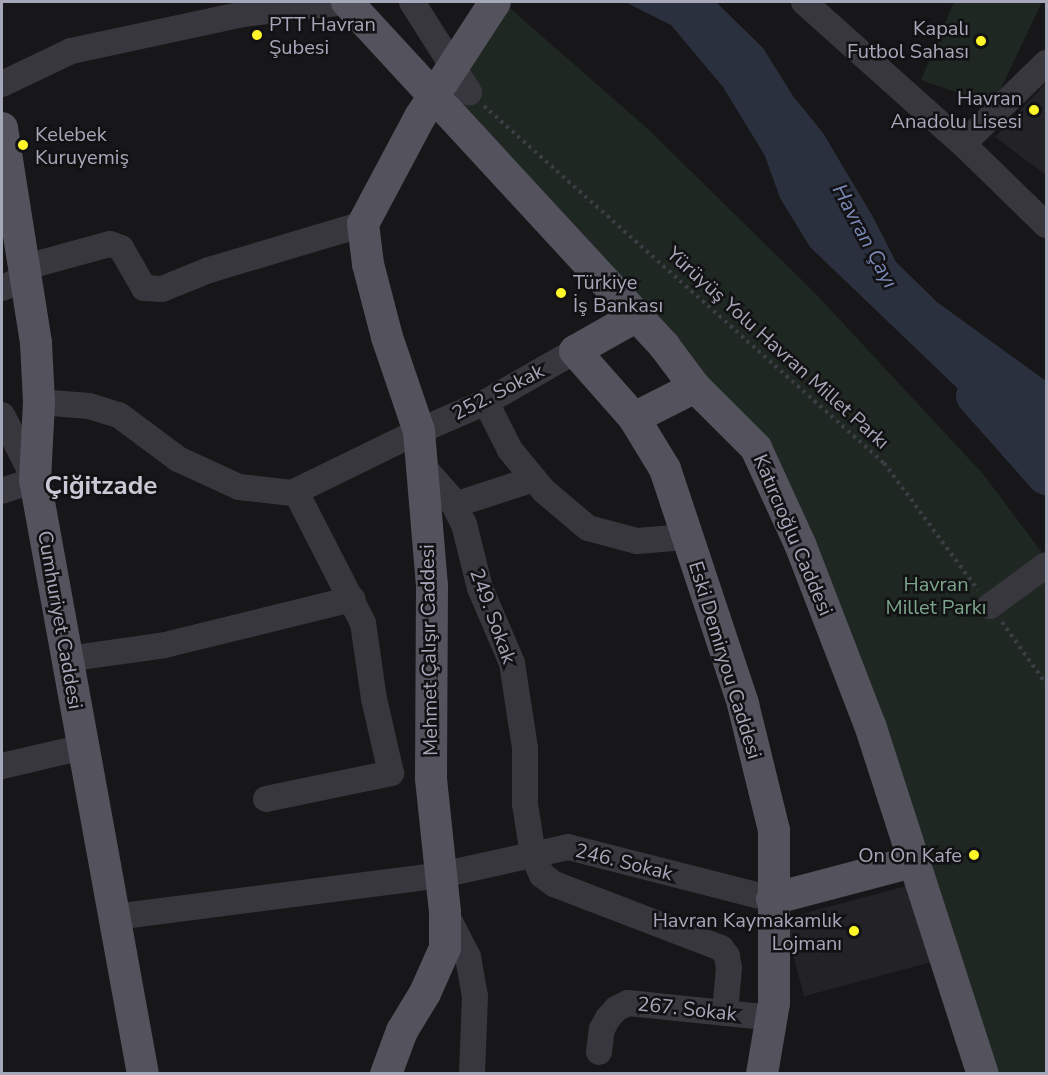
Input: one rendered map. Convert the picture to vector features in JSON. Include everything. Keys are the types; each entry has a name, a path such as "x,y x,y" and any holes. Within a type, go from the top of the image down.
{"main road":[{"name":"Katırcıoğlu Caddesi","path":"347,2 637,316 665,347 695,387 756,448 800,544 870,725 916,861 983,1074"},
{"path":"363,224 433,96 495,2"},
{"name":"Cumhuriyet Caddesi","path":"2,128 16,278 36,343 39,402 35,480 143,1074"},
{"name":"Mehmet Çalışır Caddesi","path":"363,224 368,264 387,337 419,431 432,586 431,778 445,912 445,948 425,993 402,1031 386,1074"},
{"path":"575,351 637,316"},
{"name":"Eski Demiryou Caddesi","path":"575,351 634,418 665,469 743,704 774,830 772,1018 762,1074"},
{"path":"634,418 695,387"},
{"path":"772,899 916,861"}],"street":[{"path":"2,84 71,51 244,8 347,2"},
{"path":"412,2 469,92"},
{"path":"804,2 963,144 1047,225"},
{"path":"963,144 1047,63"},
{"path":"16,278 110,244 121,248 144,288 162,289 208,270 363,224"},
{"name":"252. Sokak","path":"296,492 419,431 486,402 575,351"},
{"path":"39,402 89,406 118,415 178,459 239,487 296,492 363,623 374,699 391,773 266,799"},
{"path":"486,402 510,450 534,479 588,528 637,541 686,537"},
{"path":"2,415 35,480 2,491"},
{"name":"249. Sokak","path":"420,463 454,505 464,525 480,588 512,663 525,748 525,804 533,855"},
{"path":"454,505 534,479"},
{"path":"990,606 1047,565"},
{"path":"67,659 165,645 352,599"},
{"path":"2,766 83,747"},
{"name":"246. Sokak","path":"115,917 441,875 568,848 772,899"},
{"path":"533,855 542,875 554,884 721,948 727,956 729,968 725,1013"},
{"path":"445,912 468,957 470,967 474,996 472,1074"},
{"name":"267. Sokak","path":"599,1052 602,1029 608,1018 616,1008 628,1003 772,1018"}],"path":[{"name":"Yürüyüş Yolu Havran Millet Parkı","path":"469,92 884,463 1047,684"}],"shaded area":[{"name":"Havran Anadolu Lisesi","path":"1046,83 1046,175 995,137"},
{"name":"Havran Kaymakamlık Lojmanı","path":"910,885 931,962 804,996 783,919"}],"green space":[{"name":"Havran Millet Parkı","path":"503,2 649,130 815,293 984,475 1046,558 1046,1073 983,1073 756,448 433,96"},
{"name":"Kapalı Futbol Sahası","path":"954,2 1042,2 993,105 921,80"}],"water":[{"path":"625,2 716,2 763,48 793,96 823,133 873,217 896,262 937,302 1046,381 1046,455 1000,429 810,247 780,198 765,156 723,87 671,25"}],"waterway":[{"name":"Havran Çayı","path":"975,396 1046,476"}],"place":[{"name":"PTT Havran Şubesi","path":"257,35"},
{"name":"Kapalı Futbol Sahası","path":"981,41"},
{"name":"Havran Anadolu Lisesi","path":"1034,110"},
{"name":"Kelebek Kuruyemiş","path":"23,145"},
{"name":"Türkiye İş Bankası","path":"561,293"},
{"name":"On On Kafe","path":"974,855"},
{"name":"Havran Kaymakamlık Lojmanı","path":"854,931"}],"district":[{"name":"Çiğitzade","path":"101,486"}]}
